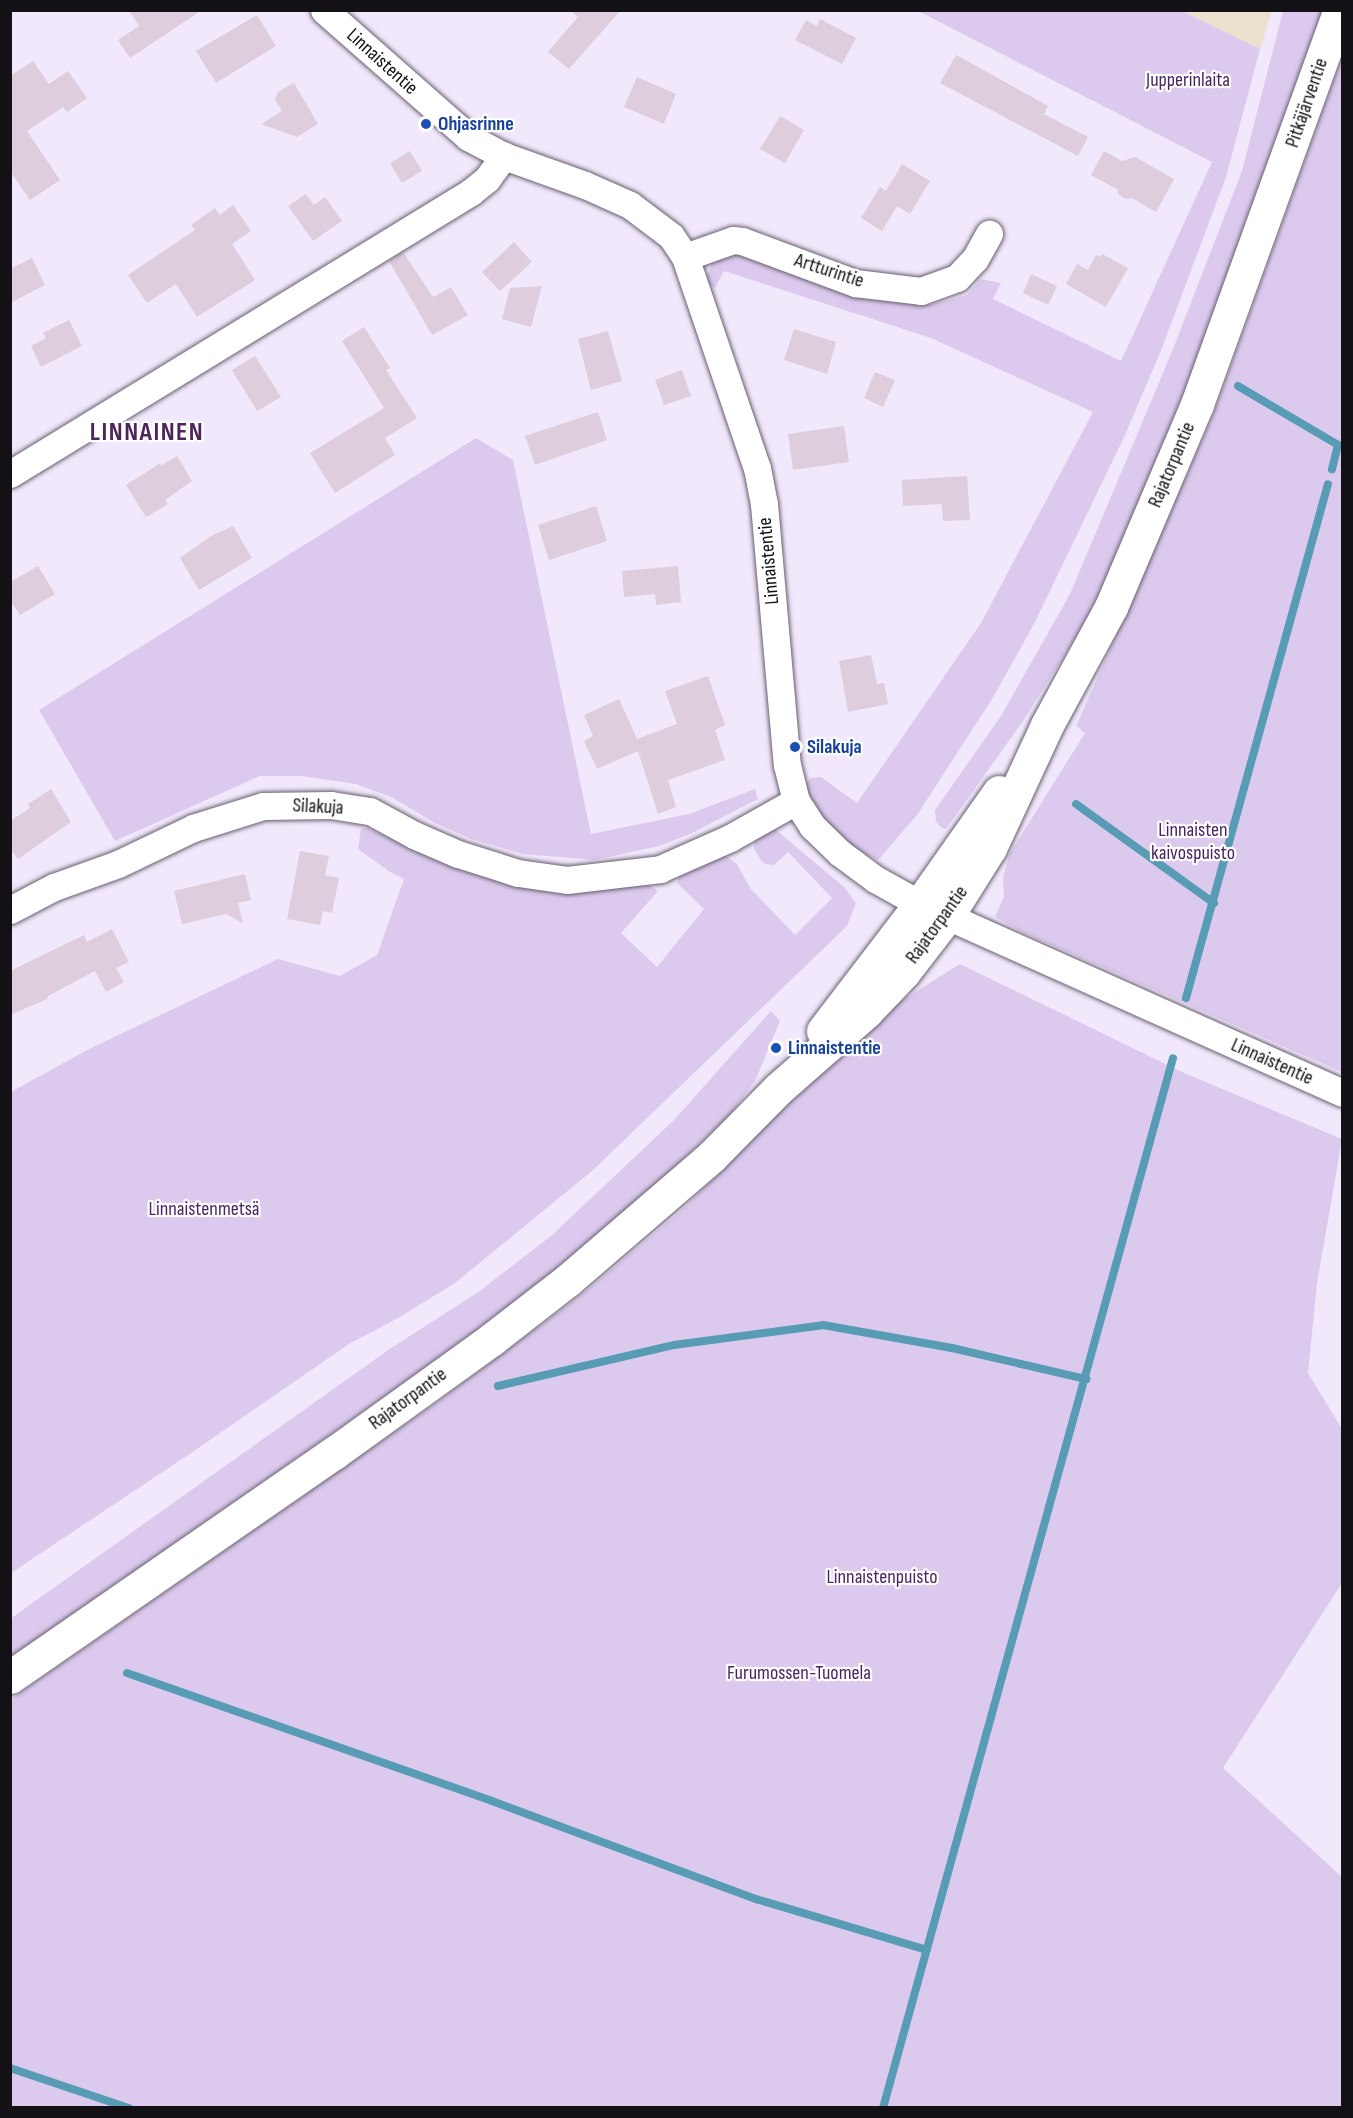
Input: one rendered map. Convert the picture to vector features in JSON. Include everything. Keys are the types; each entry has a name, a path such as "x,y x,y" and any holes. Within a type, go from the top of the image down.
{"main road":[{"name":"Pitkäjärventie","path":"1275,195 1340,10"},
{"name":"Rajatorpantie","path":"10,1677 492,1339 646,1216 711,1157 778,1089 934,909 1047,725 1115,596 1197,404 1275,195"}],"street":[{"name":"Linnaistentie","path":"324,10 468,136 504,156 585,185 630,205 671,236 685,257 757,468 764,504 787,765 796,801 812,826 840,854 875,879 934,909 1342,1093"},
{"path":"10,474 471,192 487,179 504,156"},
{"name":"Artturintie","path":"685,257 733,240 742,241 855,283 921,291 957,278 975,259 989,234"},
{"name":"Silakuja","path":"10,910 54,887 118,864 193,828 263,806 331,805 370,811 458,855 518,873 567,880 660,869 730,838 796,801"}],"shaded area":[{"path":"1182,11 1272,11 1260,49"}],"green space":[{"name":"Jupperinlaita","path":"918,11 1182,11 1260,49 1226,177 1162,348 1125,435 1035,622 994,696 917,815 878,860 852,848 826,823 804,785 811,778 821,777 857,803 981,623 1093,412 931,338 724,271 715,288 705,282 712,263 737,247 914,304 930,305 967,295 981,279 1001,283 993,299 1121,361 1212,162"},
{"path":"1283,11 1328,11 1163,455 1100,599 1023,721 946,829 942,828 936,822 935,810 1001,716 1070,594 1171,354 1242,171"},
{"name":"Linnaisten kaivospuisto","path":"1342,58 1342,1072 1020,931 995,917 1004,896 1003,877 1010,853 1085,733 1076,726 1214,413"},
{"path":"476,438 513,460 591,834 689,814 755,789 758,799 690,834 659,846 595,860 523,854 471,839 435,823 393,798 356,784 301,776 260,776 115,841 39,710"},
{"name":"Linnaistenmetsä","path":"367,828 417,849 645,882 658,891 621,933 657,967 704,909 677,883 680,873 716,857 725,855 737,864 750,888 795,935 832,898 788,852 774,865 765,864 759,858 754,848 755,839 768,829 775,829 844,887 856,903 847,926 592,1171 455,1283 400,1317 349,1344 11,1573 11,1092 87,1050 278,959 340,976 377,955 404,879 358,849 361,829"},
{"name":"Furumossen-Tuomela","path":"960,964 1184,1073 1342,1139 1317,1284 1308,1373 1342,1429 1342,1583 1223,1768 1342,1877 1342,2107 11,2107 10,1700 431,1407 579,1297 682,1210 778,1114 901,1001"},
{"path":"771,1011 780,1021 755,1081 729,1116 655,1186 568,1262 424,1369 11,1658 10,1619 391,1348 477,1293 551,1236 674,1120"}],"building":[{"path":"129,10 202,10 130,58 118,40 139,26"},
{"path":"570,10 621,10 569,69 548,52 578,17"},
{"path":"257,15 276,46 216,83 196,51"},
{"path":"820,19 856,38 842,64 795,40 806,20 817,26"},
{"path":"956,55 1048,106 1044,114 1088,137 1078,156 940,83"},
{"path":"33,61 49,84 68,71 87,98 67,112 63,107 27,131 60,180 30,200 10,171 10,76"},
{"path":"637,77 676,94 664,124 624,107"},
{"path":"294,83 318,124 297,137 261,124 282,111 275,100 278,92"},
{"path":"780,116 804,130 785,163 760,149"},
{"path":"410,151 422,171 402,183 390,163"},
{"path":"1104,151 1122,161 1135,157 1174,179 1156,212 1132,198 1126,199 1119,195 1117,189 1091,175"},
{"path":"902,164 930,181 910,214 897,206 882,231 861,218 880,187 886,191"},
{"path":"306,194 314,205 325,197 342,221 313,241 288,206"},
{"path":"233,205 251,231 232,244 255,280 197,317 176,284 147,303 128,275 195,230 191,225 215,208 220,215"},
{"path":"514,242 532,262 500,291 482,272"},
{"path":"403,252 433,297 451,287 468,315 432,335 389,261"},
{"path":"1102,254 1128,268 1106,307 1066,284 1077,264 1088,270 1096,255 1100,257"},
{"path":"32,258 45,285 10,303 10,269"},
{"path":"1031,274 1057,286 1048,305 1023,293"},
{"path":"542,286 531,327 502,319 510,288"},
{"path":"69,320 82,346 41,367 31,346 46,338 43,333"},
{"path":"364,327 390,368 386,370 417,418 385,438 395,455 335,493 310,453 384,408 342,341"},
{"path":"794,329 836,342 827,374 784,360"},
{"path":"608,331 622,381 591,390 578,339"},
{"path":"255,356 281,397 257,411 232,370"},
{"path":"682,370 691,396 664,405 655,380"},
{"path":"875,372 895,380 883,407 864,398"},
{"path":"598,412 607,440 535,465 525,436"},
{"path":"844,426 849,462 793,470 788,434"},
{"path":"177,456 192,481 165,500 168,504 146,517 126,485 159,464 162,465"},
{"path":"967,476 970,520 943,521 942,504 903,506 902,480"},
{"path":"596,506 607,541 549,560 538,525"},
{"path":"233,526 252,558 199,590 180,558 211,536"},
{"path":"38,566 55,594 20,615 10,600 10,582"},
{"path":"678,566 681,602 656,605 655,594 624,597 622,571"},
{"path":"871,655 877,684 884,683 888,704 848,712 839,661"},
{"path":"708,676 725,725 715,730 725,760 668,780 676,807 658,814 638,751 597,769 584,741 593,736 584,715 619,699 637,739 677,724 665,691"},
{"path":"51,789 71,822 18,859 10,848 10,821 30,808 28,804"},
{"path":"300,851 329,856 325,875 339,878 332,913 323,911 320,925 287,919"},
{"path":"245,874 251,900 238,903 243,923 226,914 182,924 174,891"},
{"path":"112,929 129,962 116,968 124,982 106,992 95,971 48,996 47,999 10,1015 10,974 14,969 84,935 87,942"}],"waterway":[{"path":"1238,386 1338,445 1332,469"},
{"path":"1186,998 1328,484"},
{"path":"1076,804 1214,903"},
{"path":"883,2108 1173,1058"},
{"path":"498,1386 674,1345 823,1325 952,1348 1086,1379"},
{"path":"127,1673 492,1801 756,1899 927,1950"},
{"path":"10,2068 129,2108"}],"place":[{"name":"Ohjasrinne","path":"426,124"},
{"name":"Silakuja","path":"795,747"},
{"name":"Linnaistentie","path":"776,1048"}],"district":[{"name":"LINNAINEN","path":"147,433"}],"park label":[{"name":"Linnaistenpuisto","path":"882,1577"}]}
